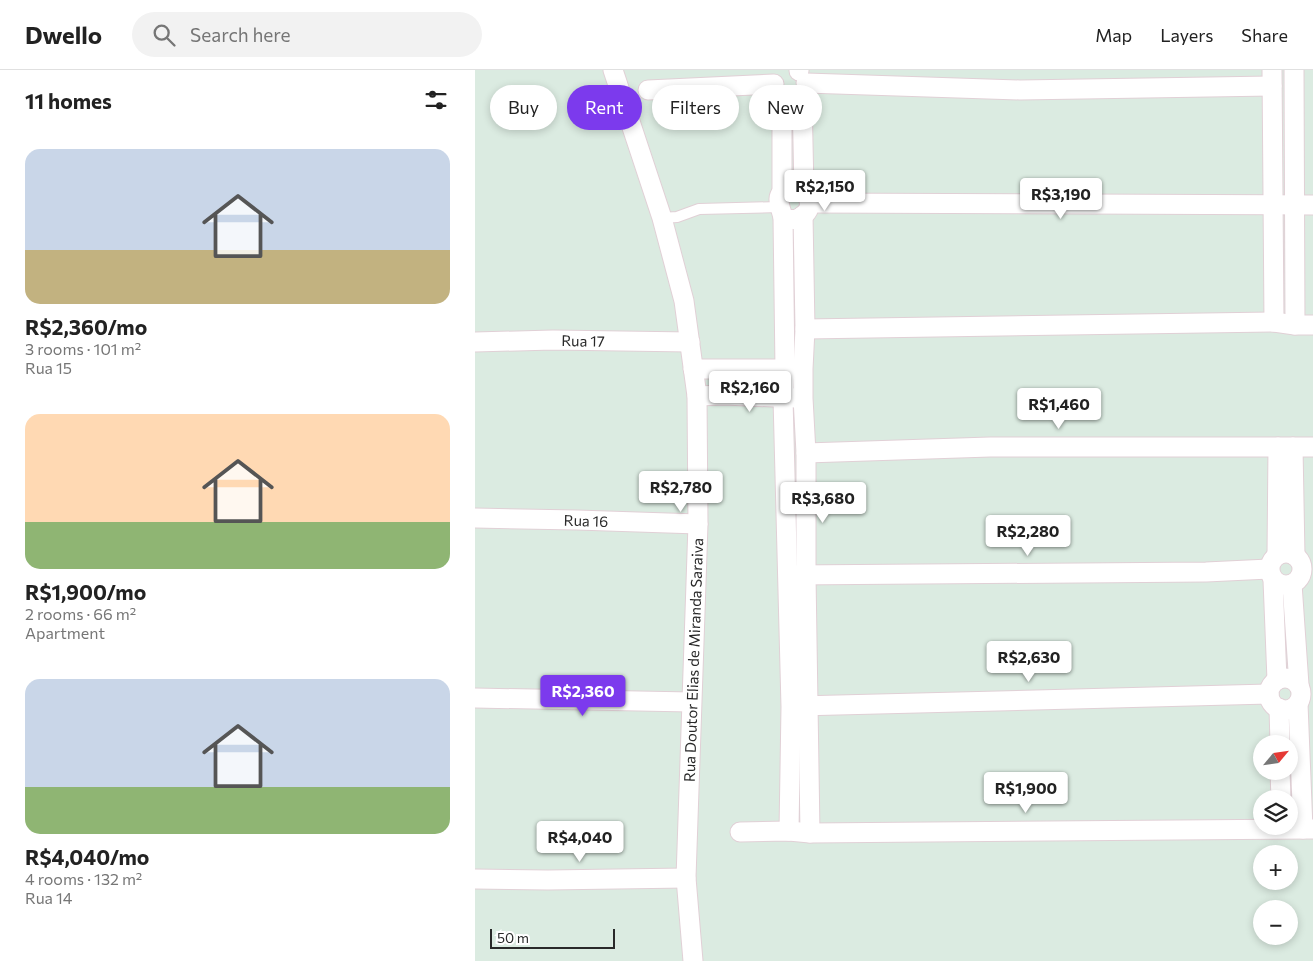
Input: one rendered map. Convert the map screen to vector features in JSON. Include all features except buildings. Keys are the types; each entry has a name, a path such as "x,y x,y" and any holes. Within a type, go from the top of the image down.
{"street":[{"name":"Rua Doutor Elias de Miranda Saraiva","path":"613,70 663,218 684,301 697,396 698,524 685,878 693,961"},
{"path":"805,329 1274,322 1304,325 1304,205 1294,70"},
{"path":"648,90 793,80 1021,90 1272,78 1274,322"},
{"path":"793,80 806,203 805,329 794,369 783,398 797,575 800,706 811,832"},
{"path":"793,80 781,206 794,369 803,398 806,452 797,575"},
{"path":"781,206 787,189 792,187 798,188 806,203"},
{"path":"806,203 1304,205"},
{"path":"781,206 792,220 799,219 806,203"},
{"name":"Rua 17","path":"475,342 553,340 690,342"},
{"path":"693,369 794,369"},
{"path":"697,396 803,398"},
{"path":"806,452 990,447 1313,447"},
{"path":"1279,735 1275,694 1288,565 1285,447"},
{"name":"Rua 16","path":"475,518 698,524"},
{"path":"797,575 1206,572 1288,565 1301,574 1298,580 1292,584 1303,693 1308,829"},
{"path":"1275,694 1283,678 1294,680 1303,693"},
{"path":"1275,694 1285,710 1292,708 1303,693"},
{"path":"800,706 1275,694"},
{"path":"475,698 691,702"},
{"path":"789,831 800,706"},
{"path":"740,832 1253,828"},
{"path":"475,880 685,878"}],"lane":[{"path":"663,218 699,209 781,206"}]}
